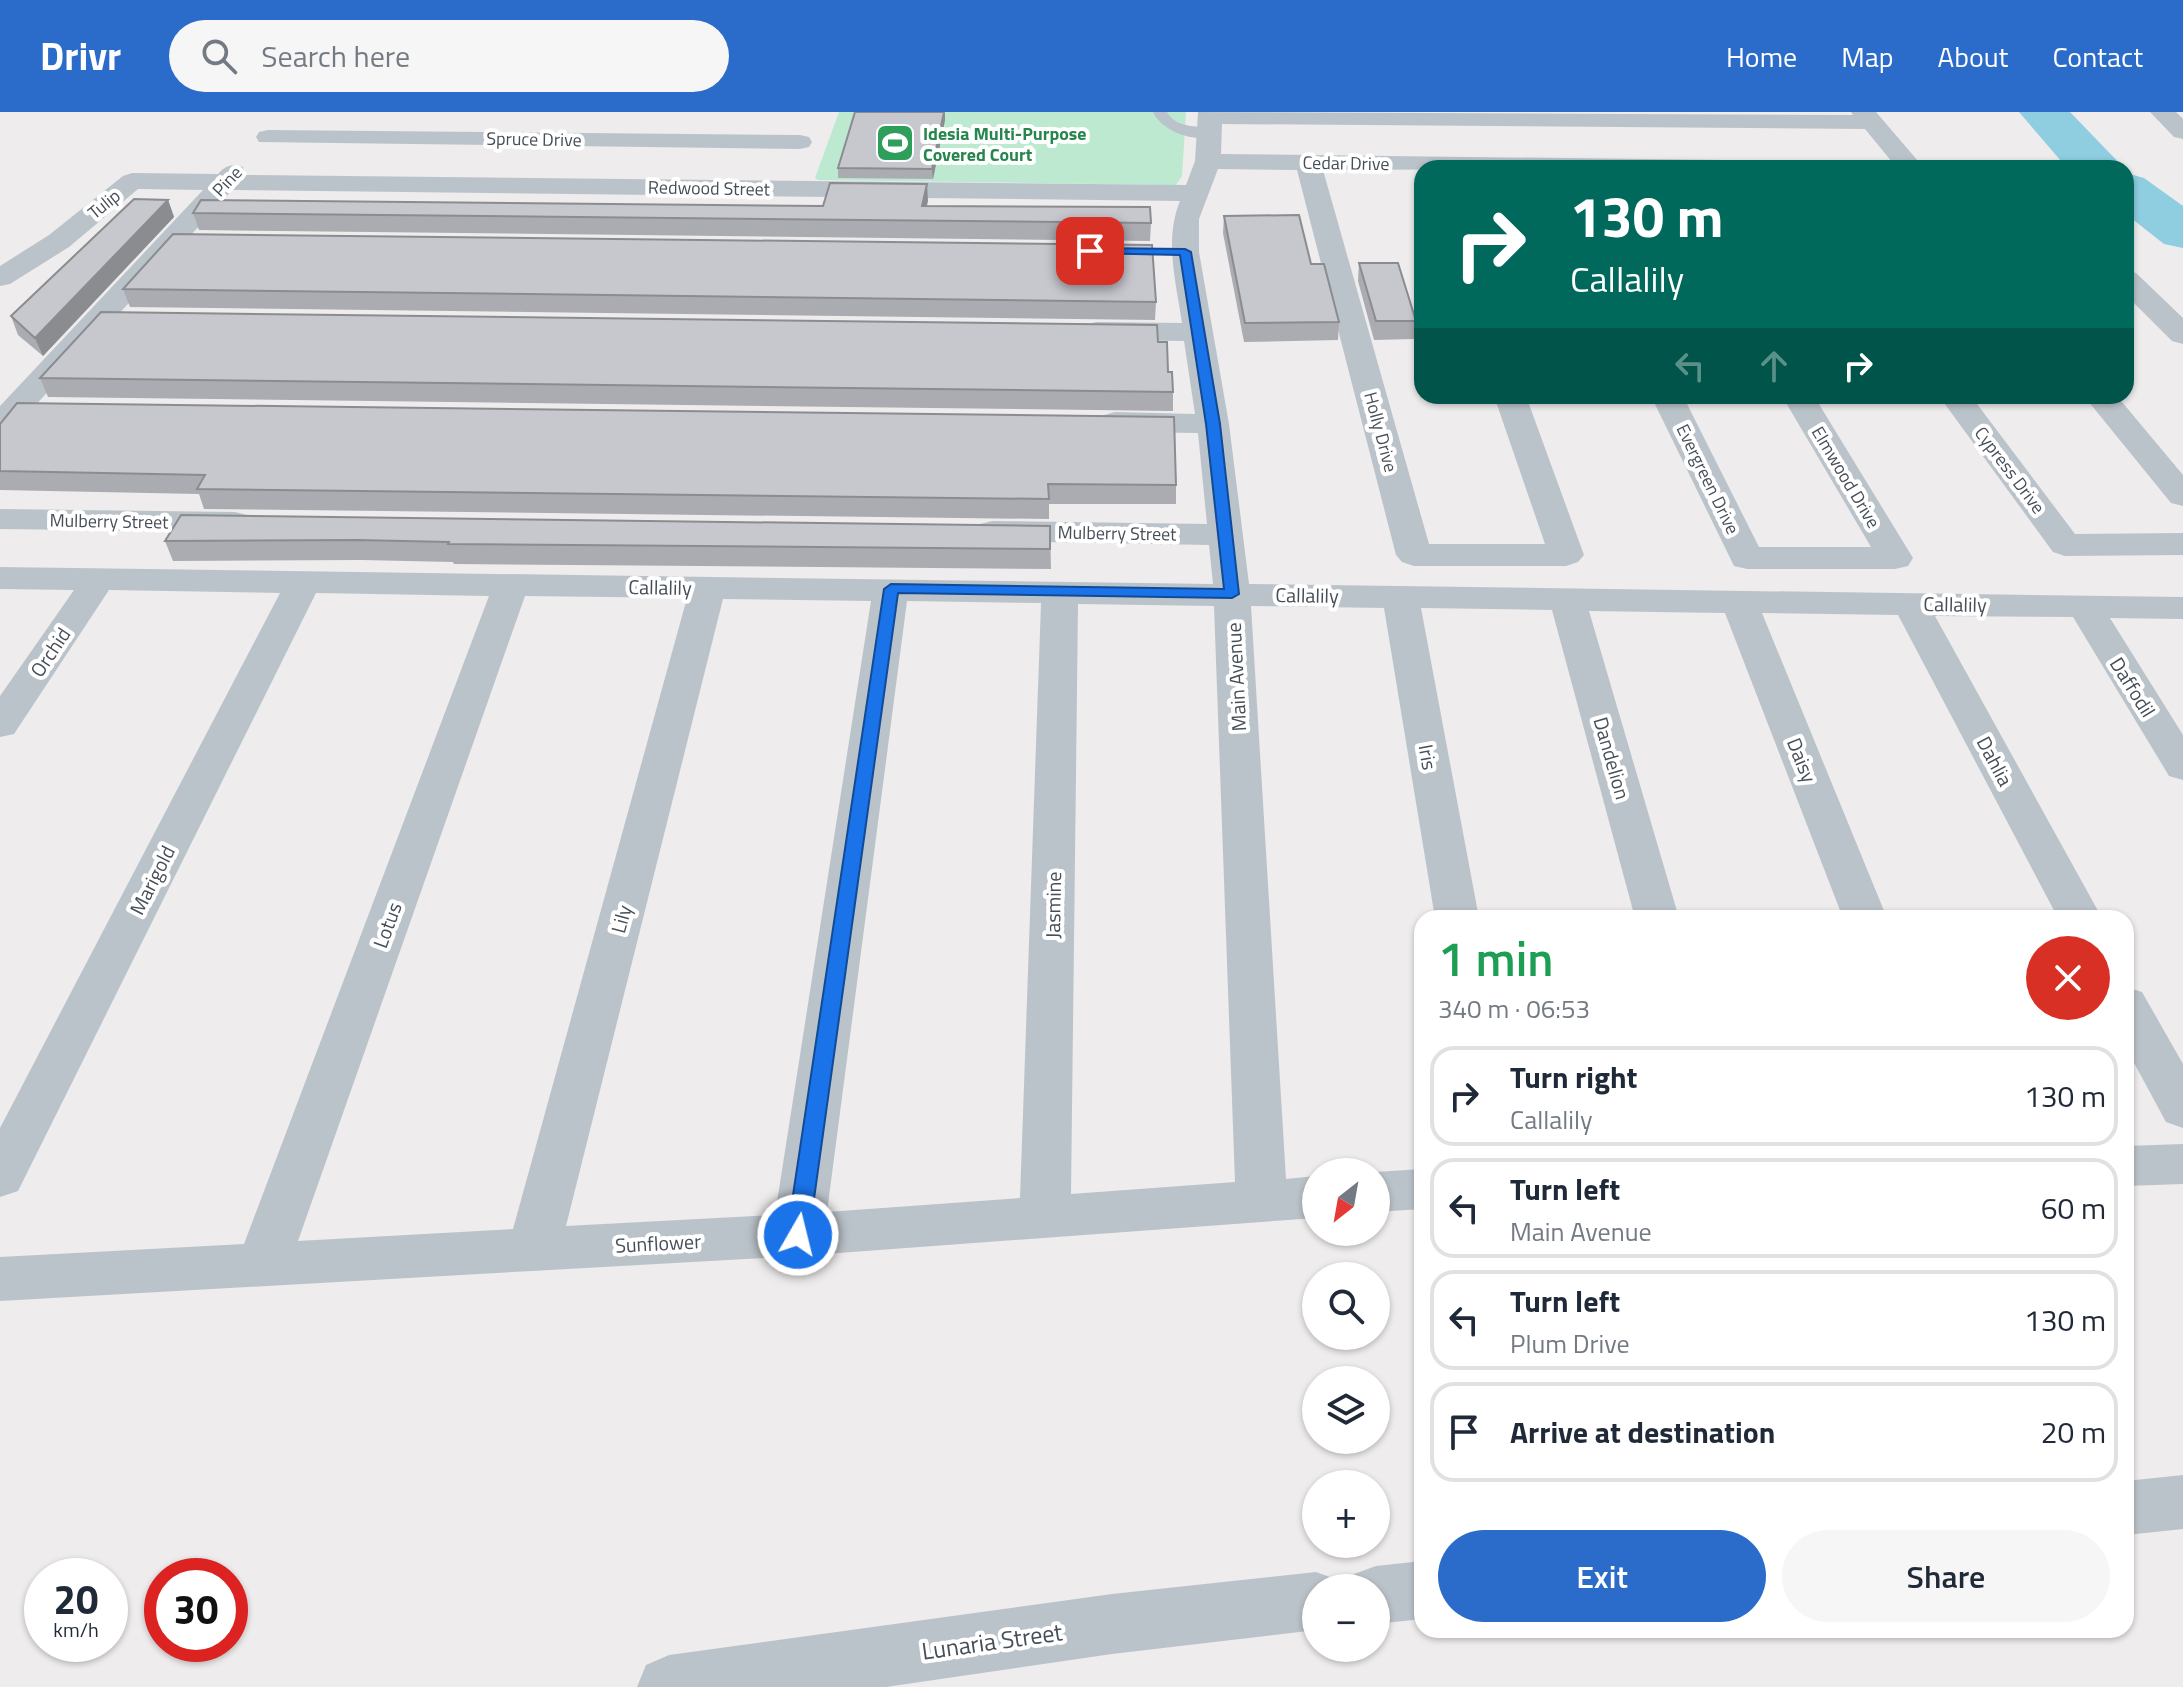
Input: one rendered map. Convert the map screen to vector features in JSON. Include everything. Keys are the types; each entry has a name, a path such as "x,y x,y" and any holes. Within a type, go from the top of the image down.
{"street":[{"name":"Pine","path":"7,417 291,112"},
{"path":"783,189 811,112"},
{"path":"2162,112 2183,132"},
{"path":"1206,143 1867,117 1904,160"},
{"name":"Spruce Drive","path":"268,137 800,142"},
{"name":"Cedar Drive","path":"1206,143 1308,163 1414,166"},
{"name":"Redwood Street","path":"225,183 783,189 1206,143"},
{"name":"Main Avenue","path":"1206,143 1186,219 1169,252 1198,332 1213,424 1232,594 1262,1202"},
{"name":"Holly Drive","path":"1308,163 1414,555 1566,555 1513,404"},
{"name":"Tulip","path":"0,278 59,241 132,181 225,183"},
{"path":"171,241 203,241"},
{"path":"2134,287 2183,335"},
{"path":"99,318 131,318"},
{"path":"1071,331 1198,332"},
{"name":"Evergreen Drive","path":"1671,404 1747,558 1895,558"},
{"name":"Elmwood Drive","path":"1803,404 1895,558"},
{"name":"Cypress Drive","path":"1961,404 2065,545 2183,544"},
{"path":"2107,404 2183,496"},
{"path":"7,417 63,410"},
{"path":"1085,422 1213,424"},
{"name":"Mulberry Street","path":"0,519 272,523"},
{"name":"Mulberry Street","path":"960,531 1226,535"},
{"name":"Callalily","path":"0,578 2183,608"},
{"name":"Orchid","path":"0,725 99,579"},
{"name":"Marigold","path":"0,1177 303,584"},
{"name":"Lotus","path":"262,1266 511,584"},
{"name":"Lily","path":"534,1250 708,587"},
{"path":"798,1235 891,589"},
{"name":"Jasmine","path":"1045,1219 1060,591"},
{"name":"Iris","path":"1400,596 1456,910"},
{"name":"Dandelion","path":"1567,599 1655,910"},
{"name":"Daisy","path":"1739,601 1862,910"},
{"name":"Dahlia","path":"1910,604 2076,910"},
{"name":"Daffodil","path":"2084,606 2183,767"},
{"path":"2134,1019 2183,1109"},
{"path":"2134,1166 2183,1164"},
{"path":"1390,1191 1414,1190"},
{"name":"Sunflower","path":"0,1279 798,1235 1302,1198"},
{"path":"2134,1507 2183,1502"},
{"path":"1390,1593 1414,1591"},
{"name":"Lunaria Street","path":"669,1687 1112,1624 1302,1603"}],"lane":[{"path":"1160,112 1163,121 1206,143"}],"green space":[{"path":"839,112 1186,112 1182,176 1176,185 818,180 815,178"}],"building":[{"name":"Idesia Multi-Purpose Covered Court","path":"855,112 944,112 932,169 838,168"},
{"path":"830,183 927,184 922,206 1150,207 1151,223 193,213 201,200 823,206"},
{"path":"134,199 168,200 35,338 11,316"},
{"path":"1299,215 1311,264 1324,264 1339,322 1245,323 1224,216"},
{"path":"173,234 1152,245 1156,302 123,289"},
{"path":"1359,263 1398,263 1414,321 1376,321"},
{"path":"101,312 1157,325 1158,342 1167,342 1168,372 1172,372 1173,392 40,378"},
{"path":"17,403 1174,417 1176,485 1048,484 1049,499 197,489 205,475 0,471 0,424"},
{"path":"181,515 1050,526 1050,549 448,544 356,540 165,541"}],"waterway":[{"path":"2043,112 2088,160"},
{"path":"2134,195 2183,232"}],"place":[{"name":"Idesia Multi-Purpose Covered Court","path":"895,143"}],"route":[{"path":"798,1235 891,589 1232,594 1213,424 1185,252 1090,251"}]}
